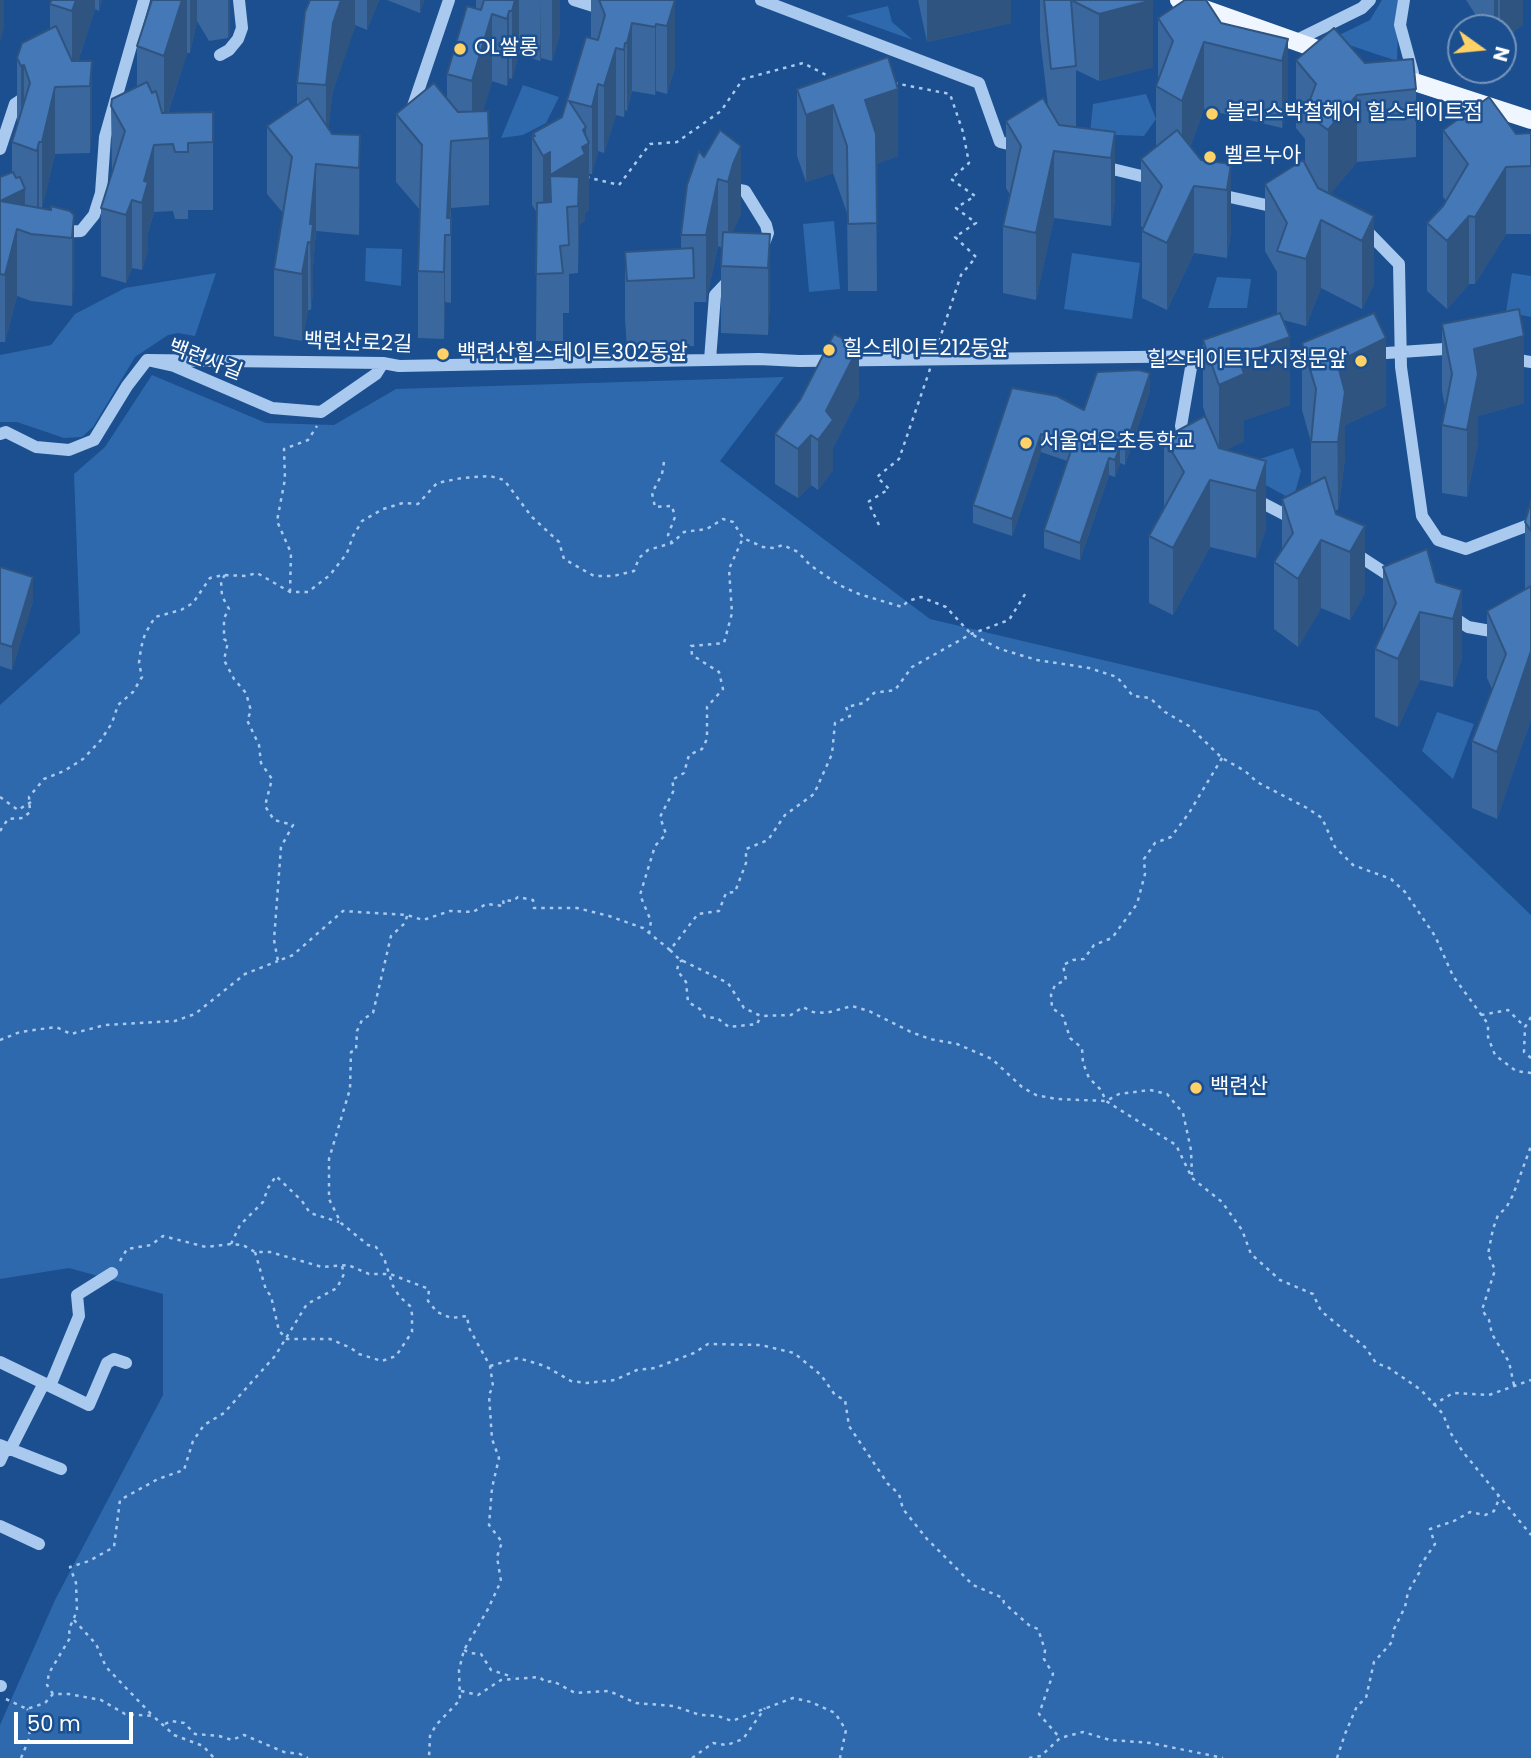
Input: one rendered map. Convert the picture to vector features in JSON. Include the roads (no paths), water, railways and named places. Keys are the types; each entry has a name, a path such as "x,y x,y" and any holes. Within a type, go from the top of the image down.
{"main road":[{"path":"1179,0 1356,62"},
{"path":"1380,71 1531,120"}],"street":[{"path":"39,230 51,233 80,231 94,215 102,193 105,136 144,0"},
{"path":"220,55 229,50 238,39 242,28 239,0"},
{"path":"408,119 449,0"},
{"path":"574,0 613,12"},
{"path":"761,0 979,83 1000,142 1037,151"},
{"path":"1295,41 1362,8 1370,0"},
{"path":"1404,0 1400,25 1416,83"},
{"path":"0,149 15,104 29,96 33,84"},
{"path":"1087,163 1174,184"},
{"path":"710,360 715,295 765,242 768,233 745,191 730,187 715,189"},
{"path":"1200,190 1298,212"},
{"path":"1352,225 1364,228 1399,264 1401,352 1422,516 1438,540 1466,549 1531,524"},
{"path":"1362,355 1458,348 1470,351"},
{"path":"1494,355 1531,362"},
{"path":"1186,457 1181,426 1193,356"},
{"name":"백련산로2길","path":"147,360 383,363 399,366 710,360 1229,356"},
{"path":"1264,356 1328,356"},
{"name":"백련사길","path":"0,434 6,432 36,447 69,450 94,440 127,386 147,360 174,366 272,408 322,411 376,374 383,363"},
{"path":"1235,489 1308,526"},
{"path":"1343,546 1411,590"},
{"path":"1434,604 1468,626 1531,638"},
{"path":"0,1461 47,1384 79,1316 77,1295 112,1273"},
{"path":"0,1362 89,1405 107,1363 114,1359 125,1363"},
{"path":"6,1448 61,1469"},
{"path":"0,1526 39,1544"}],"place":[{"name":"OL쌀롱","path":"460,49"},
{"name":"블리스박철헤어 힐스테이트점","path":"1212,114"},
{"name":"벨르누아","path":"1210,157"},
{"name":"힐스테이트212동앞","path":"829,350"},
{"name":"백련산힐스테이트302동앞","path":"443,354"},
{"name":"힐스테이트1단지정문앞","path":"1361,361"},
{"name":"서울연은초등학교","path":"1026,443"},
{"name":"백련산","path":"1196,1088"}]}
